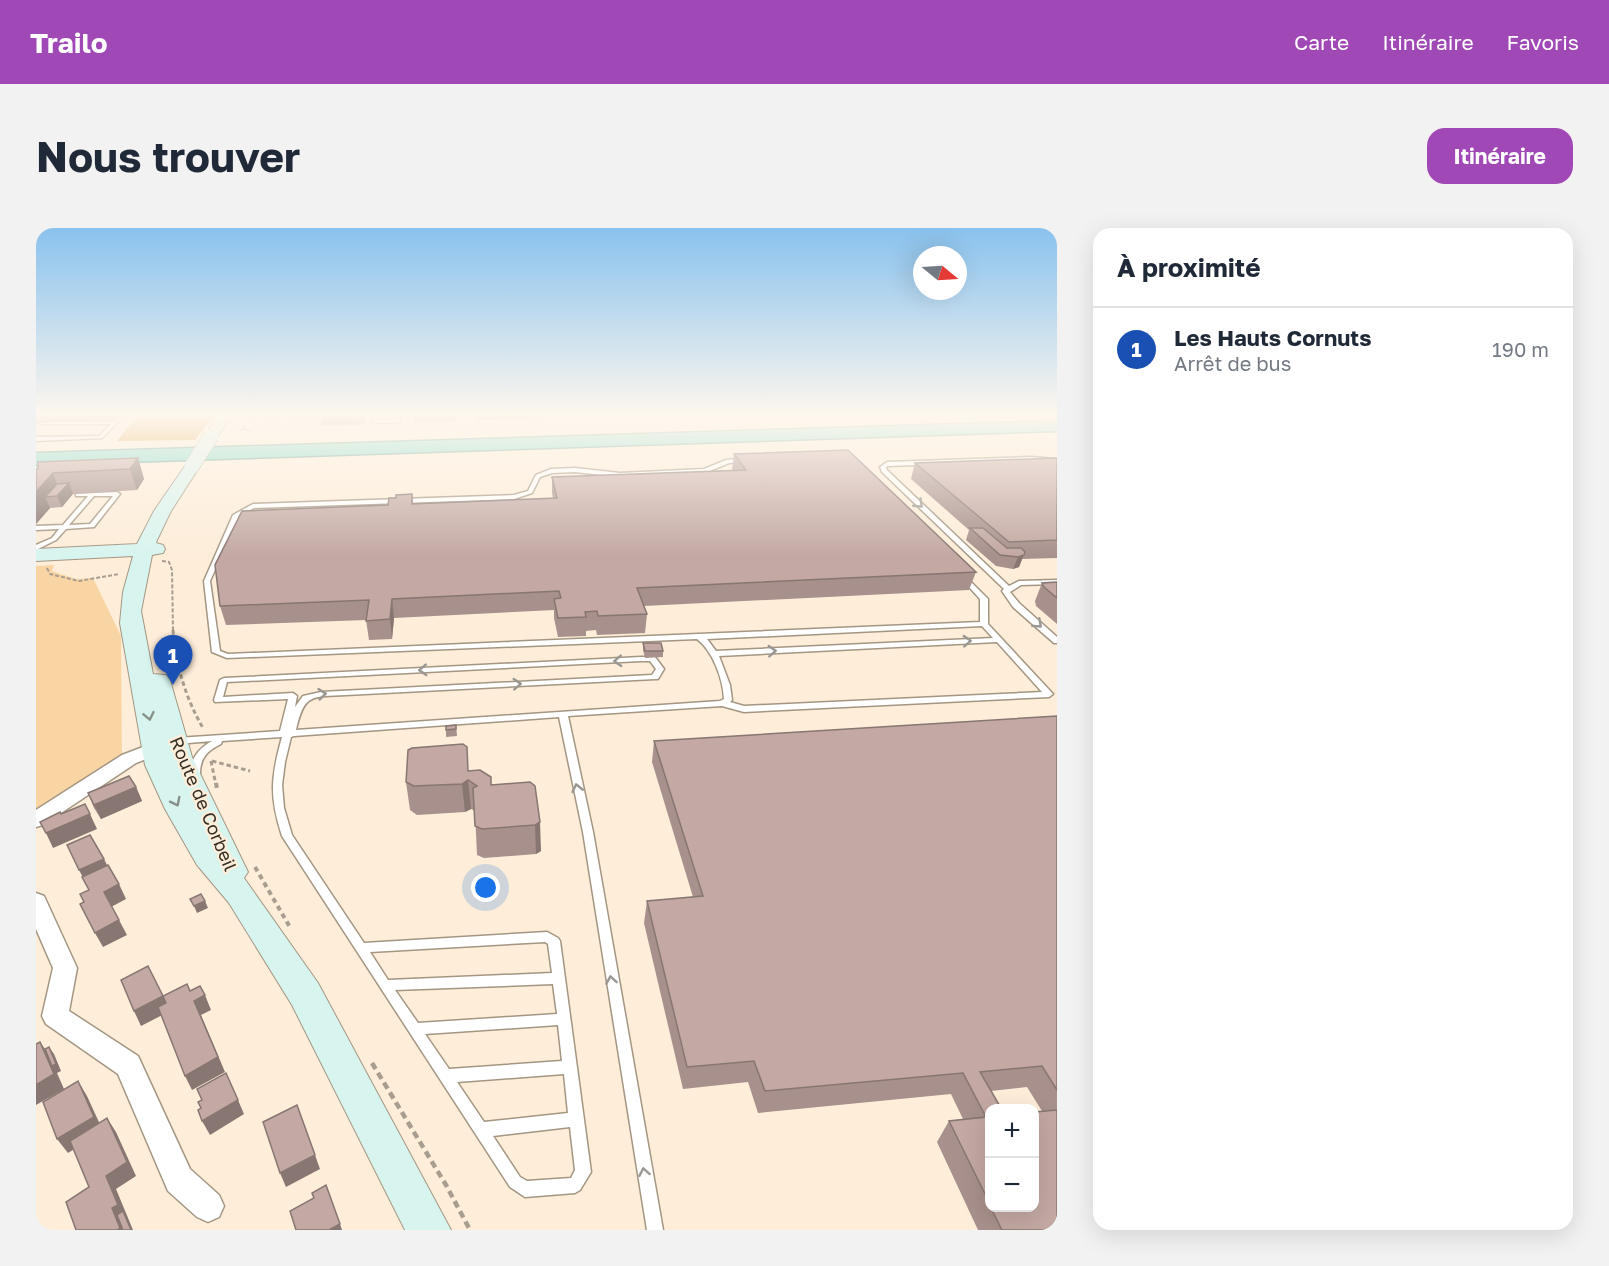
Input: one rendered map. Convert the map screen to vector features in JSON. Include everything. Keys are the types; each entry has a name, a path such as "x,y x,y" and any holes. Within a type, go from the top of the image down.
{"street":[{"name":"Route de Corbeil","path":"195,462 167,504 130,609 130,629 175,740 179,757 224,851 240,894"},
{"path":"36,556 71,552 149,554"},
{"path":"36,556 149,554"},
{"name":"Route de Corbeil","path":"175,740 158,765 179,809 208,857 240,894 305,993 429,1230"},
{"path":"36,820 129,759 175,740"},
{"path":"36,902 65,968 55,1016 128,1065 179,1180 208,1206"}],"lane":[{"path":"726,462 705,471 620,475 585,470 551,471 538,476 530,492 514,497 253,506 236,515 207,581 216,651 227,656 984,624"},
{"path":"963,462 887,464 883,467 884,471 1007,588 1006,591 1016,604 1057,641"},
{"path":"36,528 92,526 117,494 78,495"},
{"path":"36,556 92,495"},
{"path":"54,539 56,544 71,552"},
{"path":"960,574 984,599 984,624 1053,695"},
{"path":"1007,588 1019,583 1057,582"},
{"path":"699,637 704,640 713,654 729,695 728,700 722,703"},
{"path":"713,654 999,640"},
{"path":"287,734 298,705 307,696 345,692 639,678 656,676 660,669 652,659 641,659 224,681 218,700 292,696 287,734 275,789 278,810 287,836 515,1182 525,1190 575,1185 583,1172 554,941 547,937 361,948"},
{"path":"175,740 226,739 722,703 744,709 1053,695"},
{"path":"563,715 588,832 655,1230"},
{"path":"199,797 194,770 198,757 207,747 226,739"},
{"path":"385,985 559,978"},
{"path":"414,1029 564,1019"},
{"path":"445,1076 570,1067"},
{"path":"481,1130 576,1119"}],"path":[{"path":"149,554 169,562 172,570 174,649 190,711 204,730"},
{"path":"36,556 50,574 79,581 122,574"},
{"path":"175,740 199,723"},
{"path":"205,759 250,771"}],"shaded area":[{"path":"54,565 52,571 76,579 93,578 121,636 122,760 36,815 36,566"}],"building":[{"path":"38,462 135,462 130,469 53,473 36,492"},
{"path":"740,462 860,462 976,572 637,588 647,614 598,616 597,611 585,612 586,617 558,618 554,599 561,598 559,591 392,599 390,619 366,621 369,600 220,606 215,565 242,511 388,505 389,498 412,494 412,504 557,498 552,477 746,470"},
{"path":"1057,462 1057,540 1009,542 915,463"},
{"path":"69,483 57,496 45,497 57,484"},
{"path":"970,528 983,528 1007,548 1021,548 1025,552 1024,555 1018,557 1000,555"},
{"path":"1057,582 1057,598 1042,583"},
{"path":"643,643 661,643 663,651 645,651"},
{"path":"1057,716 1057,1090 1042,1066 980,1072 999,1104 985,1104 985,1115 963,1073 765,1091 754,1061 687,1067 647,901 703,896 654,741"},
{"path":"456,725 456,729 446,730 446,726"},
{"path":"463,744 467,747 468,771 480,770 491,777 491,785 530,782 535,786 540,822 535,825 482,829 475,826 473,788 477,786 468,780 462,784 414,786 406,782 408,750"},
{"path":"129,776 136,787 94,805 88,793"},
{"path":"85,804 90,814 46,833 40,822 60,812 61,814"},
{"path":"90,835 104,859 79,870 67,845"},
{"path":"108,865 119,884 104,892 119,920 95,933 80,904 84,902 80,894 89,890 82,877"},
{"path":"201,894 205,901 194,906 190,899"},
{"path":"148,966 163,996 134,1011 121,980"},
{"path":"187,984 190,991 200,986 205,995 194,1001 218,1057 185,1076 158,1007 166,1003 163,996"},
{"path":"40,1042 54,1074 36,1085 36,1044"},
{"path":"49,1047 56,1064 52,1066 45,1049"},
{"path":"226,1073 238,1100 202,1121 198,1102 202,1100 197,1089"},
{"path":"78,1081 94,1117 57,1139 43,1102"},
{"path":"297,1105 315,1155 280,1173 263,1122"},
{"path":"1057,1110 1057,1230 1002,1230 993,1212 1039,1212 1039,1112"},
{"path":"985,1117 985,1194 949,1121"},
{"path":"107,1118 127,1162 106,1176 118,1205 112,1208 120,1228 117,1230 76,1230 66,1202 89,1187 70,1141"},
{"path":"326,1185 340,1224 329,1230 296,1230 290,1211 314,1198 312,1193"},
{"path":"123,1211 131,1230 123,1230 117,1215"}],"place":[{"name":"Les Hauts Cornuts","path":"173,685"}]}
